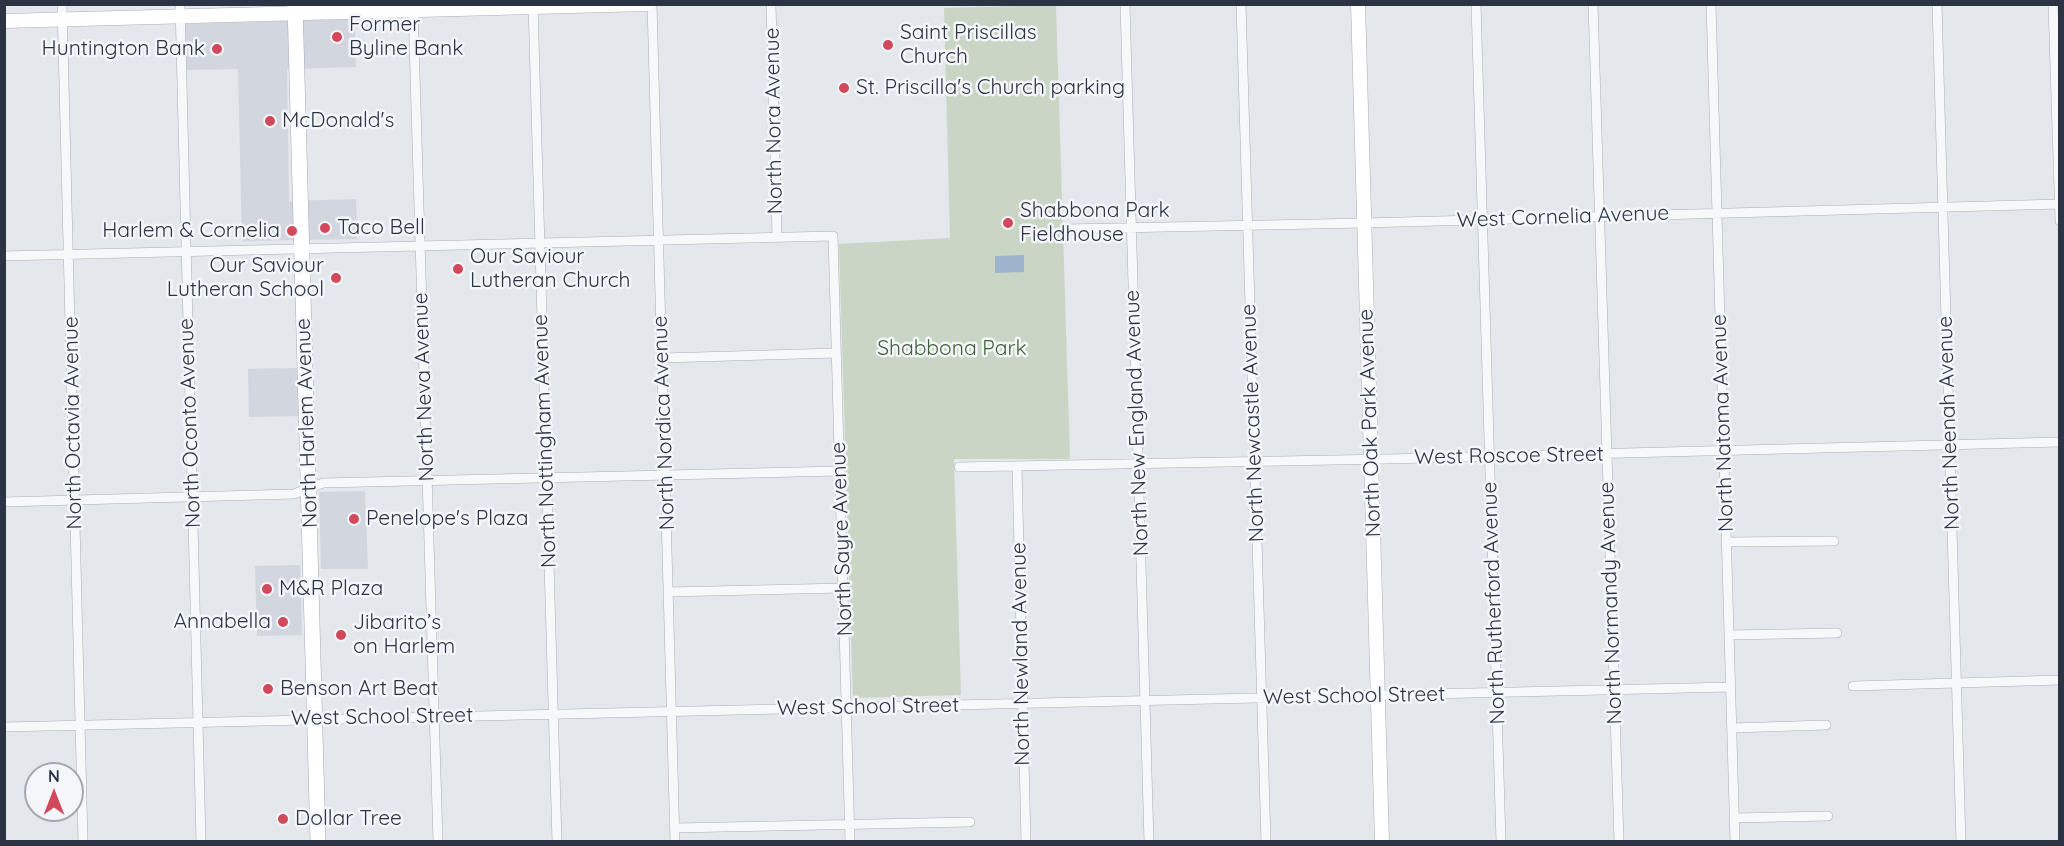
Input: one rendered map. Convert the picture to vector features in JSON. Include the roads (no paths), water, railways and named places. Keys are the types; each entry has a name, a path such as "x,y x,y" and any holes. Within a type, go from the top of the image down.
{"main road":[{"name":"North Harlem Avenue","path":"295,9 318,842"}],"street":[{"name":"North Octavia Avenue","path":"62,4 83,842"},
{"path":"4,21 180,11 650,4"},
{"name":"North Nordica Avenue","path":"650,4 675,842"},
{"name":"North Nora Avenue","path":"771,4 777,237"},
{"name":"North New England Avenue","path":"1125,4 1149,842"},
{"name":"North Newcastle Avenue","path":"1241,4 1266,842"},
{"name":"North Oak Park Avenue","path":"1358,4 1382,842"},
{"name":"North Rutherford Avenue","path":"1476,4 1501,842"},
{"name":"North Normandy Avenue","path":"1593,4 1619,842"},
{"name":"North Natoma Avenue","path":"1711,4 1735,842"},
{"name":"North Neenah Avenue","path":"1936,4 1960,842"},
{"path":"2053,4 2060,221"},
{"name":"North Nottingham Avenue","path":"533,6 556,842"},
{"name":"North Neva Avenue","path":"413,8 438,842"},
{"name":"North Oconto Avenue","path":"180,11 201,842"},
{"name":"West Cornelia Avenue","path":"1066,229 2059,204"},
{"name":"North Sayre Avenue","path":"777,237 833,236 850,842"},
{"path":"4,256 777,237"},
{"path":"662,358 836,353"},
{"name":"West Roscoe Street","path":"959,467 1490,457 2060,442"},
{"name":"North Newland Avenue","path":"1017,466 1026,842"},
{"path":"4,502 294,494 323,483 840,471"},
{"path":"1727,542 1834,541"},
{"path":"668,592 843,588"},
{"path":"1729,635 1837,633"},
{"path":"1853,686 2060,680"},
{"name":"West School Street","path":"4,727 1731,687"},
{"path":"1732,728 1826,725"},
{"path":"1735,818 1828,816"},
{"path":"675,828 970,822"}],"water":[{"path":"1024,255 1024,272 995,273 995,256"}],"place":[{"name":"Former Byline Bank","path":"337,37"},
{"name":"Saint Priscillas Church","path":"888,45"},
{"name":"Huntington Bank","path":"217,49"},
{"name":"St. Priscilla's Church parking","path":"844,88"},
{"name":"McDonald's","path":"270,121"},
{"name":"Shabbona Park Fieldhouse","path":"1008,223"},
{"name":"Taco Bell","path":"325,228"},
{"name":"Harlem & Cornelia","path":"292,231"},
{"name":"Our Saviour Lutheran Church","path":"458,269"},
{"name":"Our Saviour Lutheran School","path":"336,278"},
{"name":"Penelope's Plaza","path":"354,519"},
{"name":"M&R Plaza","path":"267,589"},
{"name":"Annabella","path":"283,622"},
{"name":"Jibarito’s on Harlem","path":"341,635"},
{"name":"Benson Art Beat","path":"268,689"},
{"name":"Dollar Tree","path":"283,819"}],"park label":[{"name":"Shabbona Park","path":"952,349"}]}
